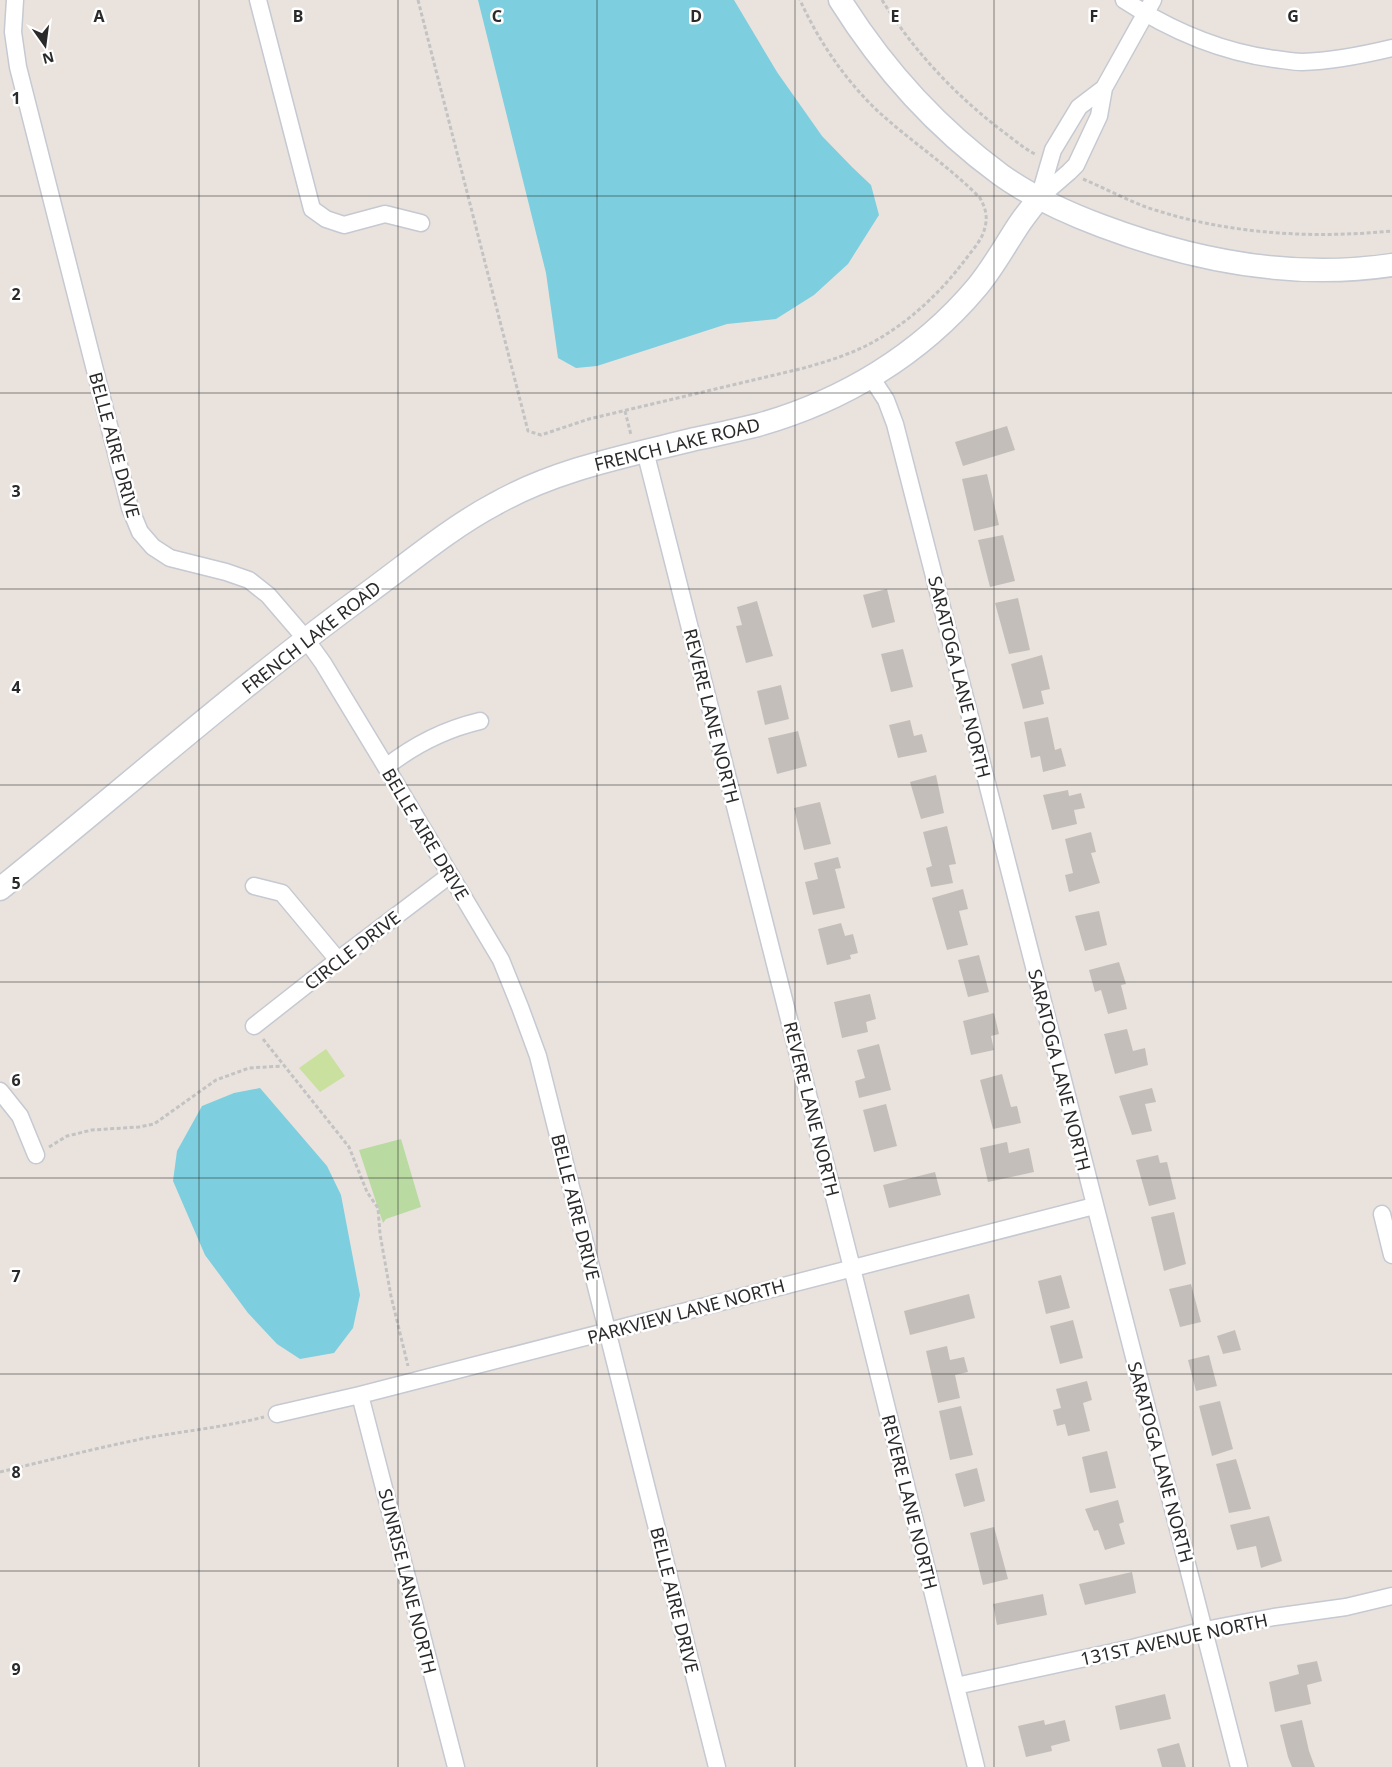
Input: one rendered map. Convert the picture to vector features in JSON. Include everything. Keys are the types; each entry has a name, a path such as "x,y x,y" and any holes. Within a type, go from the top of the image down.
{"street":[{"name":"BELLE AIRE DRIVE","path":"15,0 13,32 18,67 127,498 140,532 153,547 170,558 226,572 249,580 268,595 305,638 323,663 386,767 500,960 520,1007 538,1056 717,1767"},
{"path":"258,0 312,208 326,219 344,225 385,214 421,223"},
{"path":"840,0 902,84 944,127 1001,175 1039,198 1070,213 1129,236 1226,262 1257,267 1311,270 1362,270 1392,265"},
{"path":"1124,0 1149,7 1195,38 1255,56 1301,62 1362,56 1392,48"},
{"path":"1039,198 1076,165 1099,116 1104,88 1149,7"},
{"path":"1039,198 1049,161 1058,143 1080,107 1104,88"},
{"name":"FRENCH LAKE ROAD","path":"2,885 305,638 446,535 495,504 551,477 591,464 759,424 785,416 836,396 871,377 908,353 930,336 956,311 979,284 1003,252 1016,228 1039,198"},
{"name":"SARATOGA LANE NORTH","path":"871,377 886,400 895,424 1239,1767"},
{"name":"REVERE LANE NORTH","path":"640,452 852,1268 976,1767"},
{"path":"386,767 405,752 459,726 480,721"},
{"name":"CIRCLE DRIVE","path":"254,1026 450,875"},
{"path":"254,886 282,893 338,960"},
{"path":"0,1091 20,1116 36,1155"},
{"name":"PARKVIEW LANE NORTH","path":"277,1414 360,1395 608,1332 1094,1206"},
{"path":"1382,1214 1392,1255"},
{"name":"SUNRISE LANE NORTH","path":"360,1395 456,1767"},
{"name":"131ST AVENUE NORTH","path":"956,1686 1132,1648 1205,1630 1274,1617 1346,1607 1392,1596"}],"path":[{"path":"418,0 528,432 541,435 589,419 800,369 834,359 875,341 915,313 952,278 982,238 986,226 986,214 980,198 881,115 865,98 846,76 820,37 800,0"},
{"path":"882,0 902,30 952,88 990,122 1032,152"},
{"path":"1084,179 1146,207 1219,226 1275,233 1303,234 1350,235 1392,231"},
{"path":"625,411 640,452"},
{"path":"254,1026 283,1066 349,1148 367,1192 378,1208 380,1234 390,1296 411,1381"},
{"path":"36,1155 67,1136 92,1130 139,1127 154,1124 216,1080 249,1068 283,1066"},
{"path":"0,1472 103,1446 234,1425 277,1414"}],"green space":[{"path":"326,1049 345,1076 320,1092 299,1068"},
{"path":"401,1139 421,1207 386,1219 383,1223 359,1150"}],"water":[{"path":"478,0 734,0 777,72 822,136 871,185 879,215 848,264 814,295 776,319 727,324 597,366 576,368 558,358 546,273"},
{"path":"260,1088 327,1166 341,1195 360,1295 353,1328 334,1353 300,1359 277,1344 248,1313 205,1255 173,1181 177,1151 202,1106 234,1093"}],"building":[{"path":"1007,426 1015,450 963,466 955,442"},
{"path":"987,474 999,525 974,531 962,479"},
{"path":"1003,535 1015,581 990,587 978,540"},
{"path":"887,589 895,622 872,628 863,595"},
{"path":"1018,598 1030,650 1009,654 995,603"},
{"path":"757,601 773,656 746,663 736,626 742,625 737,607"},
{"path":"903,649 913,687 891,692 881,654"},
{"path":"1042,655 1050,689 1041,691 1044,704 1023,709 1011,664"},
{"path":"781,685 789,719 765,725 757,691"},
{"path":"1048,717 1055,750 1061,748 1066,766 1043,772 1040,756 1031,758 1024,722"},
{"path":"910,720 914,736 922,734 927,752 898,758 889,725"},
{"path":"798,731 807,766 777,774 768,738"},
{"path":"936,775 944,813 921,819 910,782"},
{"path":"1068,790 1069,796 1081,793 1085,808 1074,810 1077,824 1052,830 1043,795"},
{"path":"820,802 831,844 804,850 794,808"},
{"path":"947,826 956,864 949,865 953,883 931,887 926,868 932,866 923,832"},
{"path":"1091,832 1096,852 1091,853 1100,883 1069,892 1065,875 1073,873 1065,839"},
{"path":"838,857 841,868 835,869 845,908 813,915 805,882 818,879 814,863"},
{"path":"963,889 968,909 959,911 968,945 947,950 932,898"},
{"path":"1099,911 1107,945 1085,951 1075,916"},
{"path":"841,923 845,936 853,934 858,953 850,955 851,959 827,965 818,929"},
{"path":"979,955 989,992 968,997 958,960"},
{"path":"1119,962 1126,984 1121,985 1127,1009 1108,1014 1101,990 1095,992 1089,970"},
{"path":"870,994 876,1019 866,1022 868,1032 842,1038 834,1002"},
{"path":"994,1013 999,1034 991,1036 994,1050 971,1055 963,1021"},
{"path":"1127,1029 1133,1051 1145,1048 1148,1065 1115,1074 1104,1034"},
{"path":"879,1044 891,1090 859,1098 855,1081 865,1078 857,1050"},
{"path":"1002,1074 1011,1107 1017,1106 1021,1123 993,1129 980,1080"},
{"path":"1152,1088 1156,1102 1145,1104 1152,1131 1132,1135 1119,1096"},
{"path":"886,1104 897,1146 874,1152 863,1110"},
{"path":"1007,1142 1009,1153 1029,1148 1034,1172 988,1182 980,1148"},
{"path":"1158,1155 1160,1163 1167,1162 1176,1199 1149,1206 1136,1160"},
{"path":"935,1172 941,1195 889,1208 883,1185"},
{"path":"1174,1212 1186,1264 1164,1271 1151,1217"},
{"path":"1061,1275 1070,1308 1046,1314 1038,1281"},
{"path":"1191,1284 1201,1322 1180,1327 1169,1289"},
{"path":"969,1294 975,1318 910,1335 904,1311"},
{"path":"1073,1320 1083,1358 1060,1364 1050,1326"},
{"path":"1235,1330 1241,1350 1223,1354 1217,1336"},
{"path":"947,1346 950,1360 964,1357 968,1372 955,1375 960,1398 938,1403 926,1351"},
{"path":"1209,1355 1217,1386 1196,1391 1188,1360"},
{"path":"1087,1381 1092,1400 1083,1403 1090,1431 1068,1436 1065,1424 1057,1426 1053,1410 1061,1408 1056,1389"},
{"path":"1220,1401 1233,1449 1212,1456 1199,1406"},
{"path":"961,1406 973,1455 950,1460 939,1411"},
{"path":"1107,1451 1116,1488 1090,1493 1082,1457"},
{"path":"1236,1459 1251,1509 1229,1513 1216,1464"},
{"path":"977,1468 985,1501 964,1507 955,1474"},
{"path":"1118,1500 1124,1522 1119,1524 1125,1544 1105,1550 1098,1530 1094,1531 1085,1509"},
{"path":"1269,1516 1282,1561 1261,1568 1256,1546 1237,1550 1230,1525"},
{"path":"994,1527 1008,1579 983,1585 970,1533"},
{"path":"1132,1572 1136,1593 1085,1605 1079,1584"},
{"path":"1043,1594 1047,1615 997,1625 993,1604"},
{"path":"1317,1661 1322,1681 1307,1685 1311,1704 1275,1712 1269,1682 1299,1674 1297,1665"},
{"path":"1165,1694 1171,1719 1120,1730 1115,1706"},
{"path":"1044,1720 1045,1725 1065,1720 1070,1741 1051,1746 1052,1751 1026,1757 1018,1726"},
{"path":"1302,1720 1309,1751 1315,1767 1292,1767 1288,1757 1280,1725"},
{"path":"1179,1743 1186,1767 1162,1767 1157,1749"}]}
